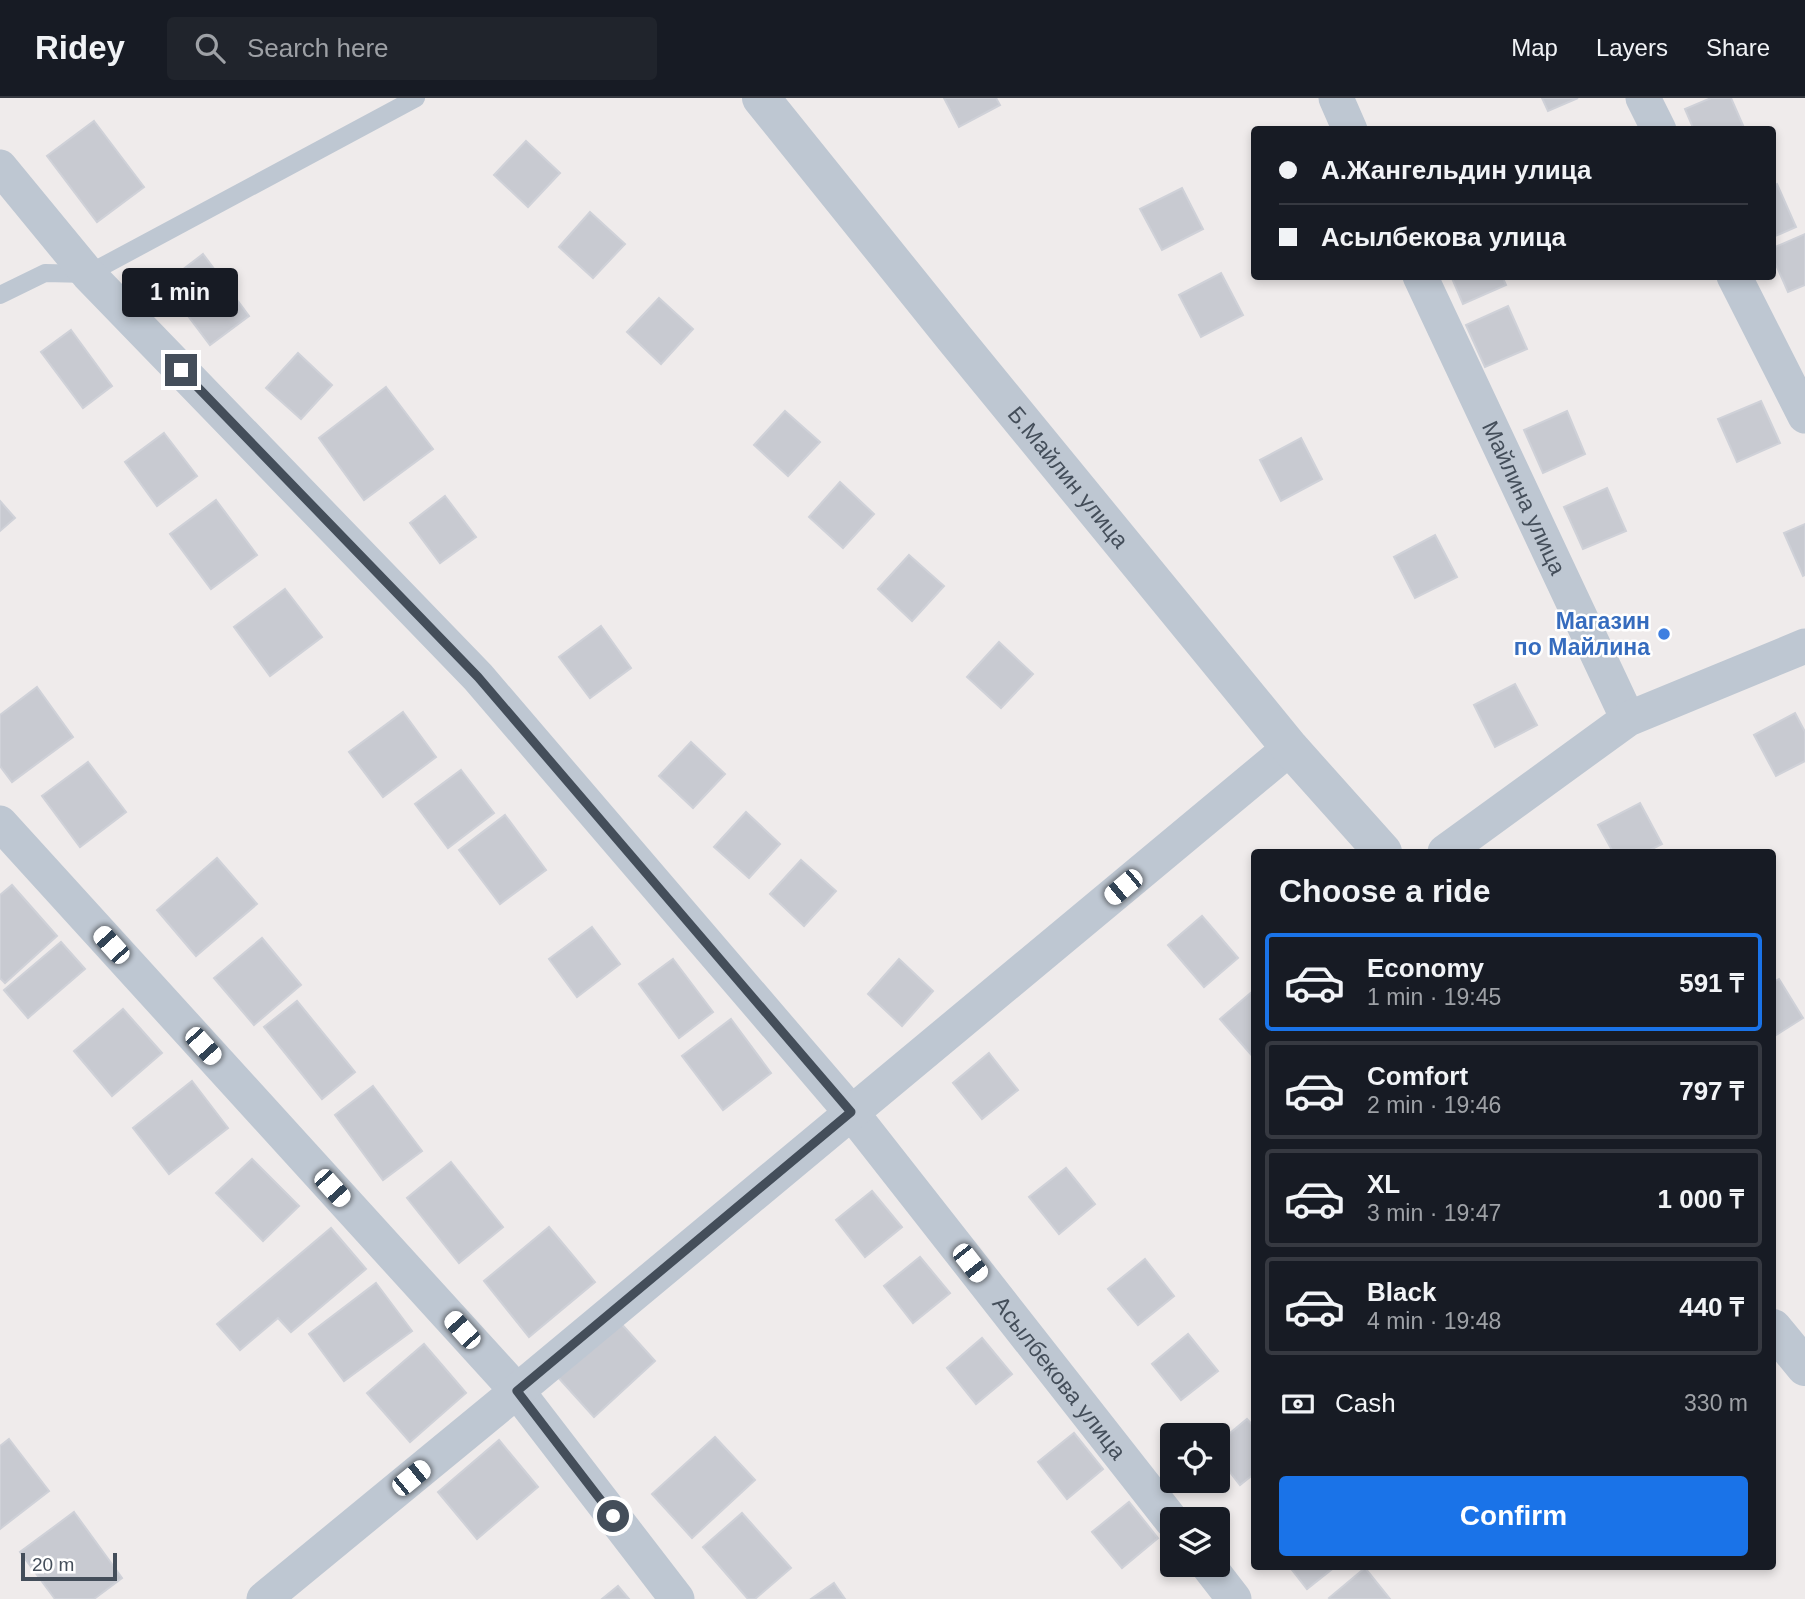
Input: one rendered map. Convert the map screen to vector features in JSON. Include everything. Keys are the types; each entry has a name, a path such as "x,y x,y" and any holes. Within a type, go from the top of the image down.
{"street":[{"name":"Б.Майлин улица","path":"761,98 1290,748 1380,849"},
{"path":"1336,98 1348,126"},
{"path":"1643,98 1658,126"},
{"name":"Асылбекова улица","path":"0,167 88,274 478,677 851,1112 1161,1507"},
{"name":"Майлина улица","path":"1422,280 1628,719"},
{"path":"1736,280 1805,416"},
{"path":"1449,849 1628,719 1805,646"},
{"path":"264,1599 1290,748"},
{"path":"0,823 517,1391 677,1599"},
{"path":"1776,1332 1805,1367"},
{"path":"1216,1577 1234,1599"}],"lane":[{"path":"0,295 45,273 88,274 416,98"}],"building":[{"path":"944,98 996,98 1000,105 959,127"},
{"path":"1542,98 1578,98 1548,111"},
{"path":"1711,98 1731,98 1743,126 1692,126 1685,109"},
{"path":"94,121 144,187 97,222 47,156"},
{"path":"526,141 560,173 528,207 494,175"},
{"path":"1776,184 1796,227 1776,236"},
{"path":"1182,188 1203,229 1162,250 1140,209"},
{"path":"590,212 625,244 593,278 559,247"},
{"path":"1805,234 1805,285 1788,292 1776,265 1776,247"},
{"path":"203,254 249,316 210,345 164,284"},
{"path":"1221,273 1243,315 1201,337 1179,295"},
{"path":"1453,280 1504,280 1506,285 1463,304"},
{"path":"659,298 693,329 661,364 627,332"},
{"path":"1508,306 1527,349 1485,367 1466,325"},
{"path":"71,330 112,386 83,408 41,352"},
{"path":"298,353 332,385 301,419 266,388"},
{"path":"386,387 433,449 364,500 319,438"},
{"path":"1761,401 1780,443 1737,462 1718,419"},
{"path":"785,411 820,442 788,476 754,445"},
{"path":"1567,411 1585,454 1543,473 1524,430"},
{"path":"164,433 197,476 157,506 125,462"},
{"path":"1301,438 1322,479 1281,501 1260,460"},
{"path":"840,482 874,514 843,548 809,517"},
{"path":"1607,488 1626,531 1583,549 1564,507"},
{"path":"445,496 476,537 440,563 410,523"},
{"path":"216,500 257,555 211,589 170,534"},
{"path":"0,501 15,518 0,531"},
{"path":"1805,524 1805,575 1803,576 1784,533"},
{"path":"1435,535 1457,577 1415,598 1394,557"},
{"path":"909,555 944,586 912,621 878,589"},
{"path":"285,589 322,637 270,676 234,627"},
{"path":"601,626 631,668 590,698 559,657"},
{"path":"999,642 1033,674 1001,708 967,677"},
{"path":"1515,684 1537,725 1495,747 1474,705"},
{"path":"37,687 73,737 12,782 0,766 0,715"},
{"path":"403,712 436,757 383,797 349,752"},
{"path":"1795,713 1805,732 1805,761 1776,776 1754,735"},
{"path":"691,742 725,774 693,808 659,776"},
{"path":"88,762 126,812 80,847 42,796"},
{"path":"461,770 494,813 448,848 415,804"},
{"path":"1640,803 1662,844 1652,849 1611,849 1598,825"},
{"path":"746,812 780,844 749,878 714,847"},
{"path":"505,815 546,870 500,904 459,850"},
{"path":"217,858 257,904 196,956 157,910"},
{"path":"801,860 836,891 804,926 770,894"},
{"path":"12,885 57,936 5,983 0,978 0,895"},
{"path":"1202,916 1238,958 1204,987 1168,945"},
{"path":"592,927 620,964 577,997 549,959"},
{"path":"262,938 301,985 254,1025 214,978"},
{"path":"61,942 85,969 28,1018 4,990"},
{"path":"673,959 713,1012 679,1038 639,984"},
{"path":"899,959 933,991 902,1026 868,994"},
{"path":"1779,979 1803,1018 1776,1035 1776,980"},
{"path":"1251,993 1251,1054 1220,1019"},
{"path":"297,1001 355,1072 322,1099 264,1027"},
{"path":"123,1009 162,1053 112,1096 74,1051"},
{"path":"731,1019 771,1073 723,1110 682,1056"},
{"path":"989,1053 1018,1090 982,1119 953,1083"},
{"path":"192,1081 228,1128 169,1174 133,1128"},
{"path":"373,1086 422,1151 383,1180 335,1115"},
{"path":"252,1159 299,1206 263,1241 216,1193"},
{"path":"451,1162 503,1227 459,1263 407,1198"},
{"path":"1066,1168 1095,1204 1059,1234 1029,1197"},
{"path":"872,1191 902,1227 865,1257 836,1220"},
{"path":"549,1227 595,1282 529,1337 484,1281"},
{"path":"331,1228 366,1269 291,1332 278,1318 240,1350 217,1324"},
{"path":"920,1257 950,1293 913,1323 884,1286"},
{"path":"1145,1259 1174,1296 1138,1325 1108,1289"},
{"path":"376,1283 412,1331 344,1381 309,1334"},
{"path":"617,1319 655,1361 594,1417 556,1375"},
{"path":"1188,1334 1218,1371 1181,1400 1152,1364"},
{"path":"982,1338 1012,1374 976,1404 947,1368"},
{"path":"424,1344 466,1393 410,1442 367,1393"},
{"path":"1247,1419 1251,1424 1251,1476 1240,1485 1230,1472 1230,1433"},
{"path":"1074,1433 1103,1469 1067,1499 1038,1462"},
{"path":"715,1437 755,1480 692,1538 652,1494"},
{"path":"9,1439 49,1491 0,1529 0,1446"},
{"path":"499,1440 538,1487 477,1539 438,1492"},
{"path":"1129,1502 1158,1538 1122,1568 1092,1532"},
{"path":"74,1512 122,1578 94,1599 55,1599 20,1552"},
{"path":"742,1513 791,1568 755,1599 748,1599 703,1547"},
{"path":"1292,1570 1331,1570 1307,1589"},
{"path":"1363,1570 1367,1570 1390,1599 1330,1599"},
{"path":"834,1583 845,1599 811,1599"},
{"path":"618,1586 629,1599 602,1599"}],"place":[{"name":"Магазин по Майлина","path":"1664,634"}],"route":[{"path":"181,370 478,677 851,1112 517,1391 613,1516"}]}
